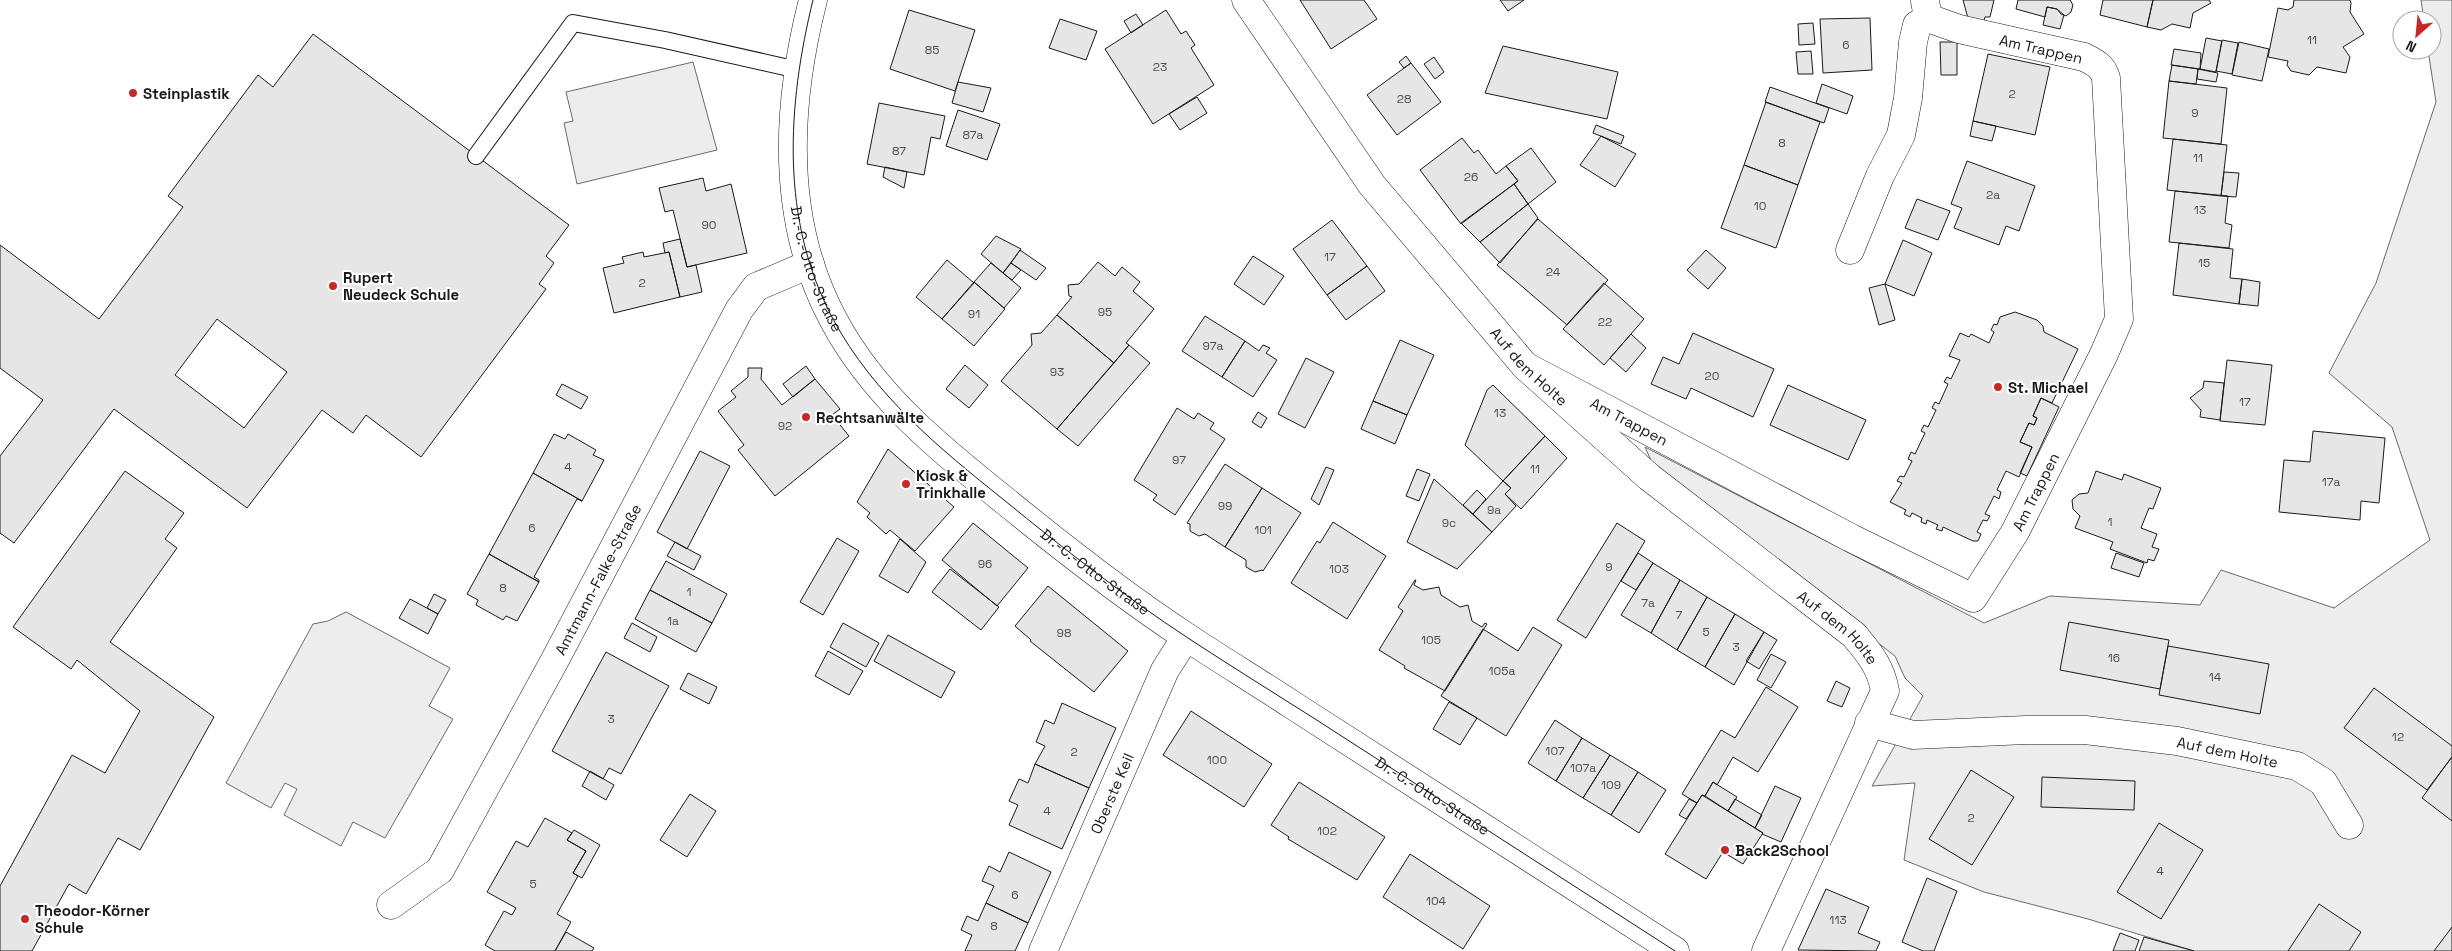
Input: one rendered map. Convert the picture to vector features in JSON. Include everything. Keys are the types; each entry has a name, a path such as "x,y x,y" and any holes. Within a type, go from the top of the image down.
{"street":[{"name":"Dr.-C.-Otto-Straße","path":"813,0 798,70 792,141 799,221 810,264 834,321 862,366 899,410 947,455 1072,555 1186,637 1675,951"},
{"name":"Auf dem Holte","path":"1246,0 1372,185 1524,366 1649,477 1854,635 1876,662 1883,676 1885,691 1766,951"},
{"name":"Am Trappen","path":"1524,366 1851,538 1973,598 2015,532 2104,354 2119,319 2106,78 2103,69 2084,57 1959,29 1926,9 1917,25 1913,42 1907,106 1901,135 1880,176 1850,250"},
{"name":"Amtmann-Falke-Straße","path":"390,905 440,870 551,666 739,310 756,286 810,264"},
{"name":"Oberste Keil","path":"1043,951 1165,670 1186,637"},
{"name":"Auf dem Holte","path":"1869,723 1913,735 2026,730 2085,730 2177,741 2232,752 2297,766 2323,782 2349,825"}],"lane":[{"path":"476,156 573,23 665,40 798,70"}],"shaded area":[{"path":"2421,0 2452,0 2452,951 2194,951 2088,919 1984,892 1904,860 1915,783 1872,786 1923,696 1905,678 1895,656 1656,472 1645,447 1984,623 2050,596 2200,605 2221,570 2334,608 2430,540 2392,427 2329,373 2376,283 2436,102 2430,60 2442,60 2442,10 2422,10"},
{"path":"693,62 717,150 577,184 564,123 573,121 566,92"},
{"path":"346,612 450,668 429,706 453,719 385,838 353,822 341,846 284,815 297,789 285,783 271,808 226,783 313,624 328,621"}],"building":[{"path":"1300,0 1364,0 1377,19 1331,49"},
{"path":"1500,0 1524,0 1508,11"},
{"path":"1963,0 1994,0 1990,17 1985,17 1983,25 1969,22"},
{"path":"2018,0 2070,0 2073,5 2071,12 2066,16 2057,9 2047,7 2045,17 2016,9"},
{"path":"2103,0 2153,0 2147,27 2100,15"},
{"path":"2153,0 2209,0 2211,3 2193,13 2190,28 2172,24 2161,30 2147,27"},
{"path":"2294,0 2350,0 2350,12 2364,34 2343,47 2350,57 2346,73 2317,67 2309,75 2291,71 2287,65 2288,61 2268,57 2278,8 2288,10 2293,7"},
{"path":"2047,7 2057,9 2064,15 2060,29 2043,25"},
{"path":"909,10 975,30 955,91 890,69"},
{"path":"1166,10 1181,34 1186,31 1195,45 1191,48 1214,85 1153,124 1105,49"},
{"path":"1136,14 1143,25 1131,33 1124,21"},
{"path":"1870,18 1872,70 1823,73 1820,19"},
{"path":"1060,19 1097,31 1086,60 1049,48"},
{"path":"1813,23 1815,44 1799,45 1798,24"},
{"name":"Rupert Neudeck Schule","path":"313,34 569,225 546,256 554,263 539,284 546,289 421,457 366,415 353,433 322,410 247,508 114,409 14,543 0,533 0,456 43,400 0,368 0,245 99,319 183,207 168,196 258,75 273,87","holes":["217,319 287,372 244,428 175,375"]},
{"path":"2206,38 2222,41 2216,72 2200,69"},
{"path":"2222,40 2238,43 2232,74 2216,71"},
{"path":"1940,42 1957,42 1957,75 1941,75"},
{"path":"2239,42 2269,49 2262,81 2232,75"},
{"path":"1503,46 1618,72 1607,119 1485,93"},
{"path":"2174,49 2201,53 2200,69 2171,65"},
{"path":"1811,51 1813,74 1798,74 1796,52"},
{"path":"1988,54 2050,67 2035,135 1973,121"},
{"path":"1406,56 1411,63 1404,68 1399,62"},
{"path":"1434,57 1444,72 1435,79 1424,64"},
{"path":"1411,63 1441,102 1397,135 1367,95"},
{"path":"2172,65 2198,69 2196,84 2169,81"},
{"path":"2198,69 2218,73 2216,82 2197,79"},
{"path":"2169,81 2227,88 2221,144 2163,138"},
{"path":"958,82 991,88 983,112 952,103"},
{"path":"1822,84 1853,96 1847,114 1816,103"},
{"path":"1770,87 1829,108 1824,123 1765,102"},
{"path":"1197,97 1207,113 1180,130 1169,114"},
{"path":"1766,102 1820,122 1798,185 1744,165"},
{"path":"879,103 945,116 940,139 931,137 924,175 867,164"},
{"path":"958,110 1000,124 987,160 946,146"},
{"path":"1973,121 1996,126 1992,141 1970,136"},
{"path":"1596,125 1624,136 1621,144 1593,133"},
{"path":"1601,136 1636,154 1615,187 1580,165"},
{"path":"1462,138 1474,153 1478,150 1496,174 1506,166 1518,181 1461,224 1420,170"},
{"path":"2173,139 2227,145 2221,196 2167,190"},
{"path":"1531,148 1556,182 1528,204 1514,184 1518,181 1506,166"},
{"path":"1967,161 2035,186 2019,231 2006,226 1999,245 1954,228 1962,208 1951,204"},
{"path":"1744,165 1798,185 1776,248 1721,228"},
{"path":"885,167 907,172 904,188 883,177"},
{"path":"2224,172 2239,173 2236,197 2221,196"},
{"path":"703,178 706,191 731,184 747,253 687,267 673,210 665,212 659,188"},
{"path":"1514,184 1528,204 1480,242 1461,223"},
{"path":"2175,191 2228,196 2225,223 2232,225 2229,248 2169,242"},
{"path":"1917,199 1950,211 1938,240 1905,228"},
{"path":"1528,204 1538,218 1500,263 1480,242"},
{"path":"1538,219 1608,280 1567,325 1497,265"},
{"path":"1332,220 1367,266 1327,295 1293,249"},
{"path":"996,236 1021,249 1003,273 981,254"},
{"path":"680,239 687,267 696,265 702,292 680,297 669,252 665,253 663,243"},
{"path":"1903,240 1932,253 1914,296 1885,284"},
{"path":"2179,243 2233,249 2230,278 2242,279 2239,304 2173,295"},
{"path":"1020,250 1046,268 1036,280 1011,263"},
{"path":"1706,250 1726,268 1708,289 1687,270"},
{"path":"643,252 644,257 669,252 680,297 614,313 603,268 624,263 622,257"},
{"path":"1253,256 1284,276 1264,305 1234,284"},
{"path":"947,260 974,283 942,319 916,297"},
{"path":"1098,262 1115,276 1122,267 1140,282 1133,291 1154,309 1126,343 1129,345 1114,363 1057,315 1072,297 1069,296 1068,285 1079,284"},
{"path":"991,263 1021,288 1004,308 974,282"},
{"path":"1011,263 1021,270 1012,280 1003,273"},
{"path":"1367,266 1385,291 1346,320 1327,295"},
{"path":"2242,279 2260,282 2258,306 2239,304"},
{"path":"974,282 1005,309 974,346 942,319"},
{"path":"1604,283 1644,319 1604,365 1563,329"},
{"path":"1885,284 1895,320 1879,325 1869,288"},
{"path":"2015,312 2037,320 2043,326 2044,332 2078,349 2052,403 2041,398 2033,416 2037,418 2034,425 2029,423 2020,442 2032,447 2019,477 2006,471 1997,490 2001,492 1999,499 1994,496 1985,514 1990,516 1987,521 1983,520 1977,532 1981,534 1978,541 1973,541 1943,527 1942,531 1936,529 1938,525 1927,520 1926,524 1921,522 1922,518 1912,513 1910,517 1904,514 1906,510 1890,502 1902,483 1897,481 1900,476 1904,477 1912,461 1908,459 1911,452 1915,454 1925,433 1921,431 1924,425 1928,427 1936,410 1932,408 1935,402 1939,404 1948,384 1944,382 1947,377 1951,379 1960,360 1949,356 1960,333 1969,337 1971,334 1989,343 1994,332 1991,330 1994,324 1997,325 2000,317"},
{"path":"1057,315 1114,363 1057,429 1001,381 1032,345 1031,334 1041,333"},
{"path":"1205,316 1245,341 1222,377 1182,351"},
{"path":"1693,333 1774,369 1753,417 1691,388 1686,399 1651,384 1663,357 1679,364"},
{"path":"1631,334 1646,348 1626,372 1610,358"},
{"path":"1400,340 1434,355 1407,415 1373,401"},
{"path":"1245,341 1259,351 1263,345 1270,348 1266,353 1277,360 1253,397 1222,377"},
{"path":"1129,345 1150,363 1078,446 1057,429"},
{"path":"1306,358 1334,372 1305,428 1278,414"},
{"path":"2227,360 2272,365 2265,425 2220,421"},
{"path":"965,365 988,385 969,408 946,389"},
{"path":"806,366 815,379 793,397 783,384"},
{"path":"748,368 762,368 761,379 782,405 815,379 840,409 832,415 849,436 775,496 738,450 744,445 718,411 736,397 731,391 748,377"},
{"path":"2204,381 2224,383 2220,420 2200,417 2201,410 2190,398 2203,388"},
{"path":"562,384 588,397 581,409 556,395"},
{"path":"1493,385 1545,436 1503,481 1465,445 1487,390"},
{"path":"1788,385 1866,420 1848,460 1770,425"},
{"path":"2041,398 2059,407 2027,476 2020,473 2032,447 2020,442 2029,423 2034,425 2037,418 2033,416"},
{"path":"1373,401 1407,415 1395,444 1361,429"},
{"path":"1177,408 1194,419 1198,413 1214,423 1210,429 1225,439 1175,515 1153,500 1157,495 1134,480"},
{"path":"1258,412 1267,418 1261,428 1252,422"},
{"path":"2313,431 2385,438 2379,503 2361,501 2360,520 2279,512 2284,460 2310,462"},
{"path":"554,434 565,439 568,434 596,450 593,455 604,460 582,501 533,473"},
{"path":"1545,436 1567,458 1521,509 1505,494 1511,488 1503,481"},
{"path":"888,449 954,507 915,551 890,530 886,534 867,517 870,513 857,502"},
{"path":"700,451 730,466 687,549 657,532"},
{"path":"1225,464 1262,488 1225,547 1205,534 1199,536 1190,531 1190,524 1187,523"},
{"path":"1326,467 1334,470 1319,505 1311,499"},
{"path":"1417,469 1430,474 1419,501 1406,496"},
{"path":"125,471 184,513 165,539 177,548 110,642 214,717 140,850 118,838 86,894 69,884 32,951 0,951 0,886 72,755 105,773 140,711 77,660 71,669 13,627"},
{"path":"2096,471 2122,480 2124,474 2161,488 2153,509 2149,508 2141,528 2157,534 2152,547 2159,549 2154,561 2148,559 2147,563 2110,549 2113,542 2075,528 2080,516 2073,509 2072,500 2079,494 2088,493"},
{"path":"533,473 582,501 577,499 534,577 539,582 489,554"},
{"path":"1434,479 1492,532 1457,569 1407,542"},
{"path":"1503,481 1511,488 1505,494 1516,506 1492,532 1473,514"},
{"path":"1262,488 1301,513 1263,571 1255,572 1246,567 1246,560 1225,547"},
{"path":"1477,490 1486,499 1473,514 1463,505"},
{"path":"1333,522 1386,556 1347,619 1291,583 1317,541 1320,543"},
{"path":"973,523 1028,568 997,606 942,560"},
{"path":"1617,523 1645,541 1586,638 1557,620"},
{"path":"837,538 859,551 823,615 800,602"},
{"path":"900,539 926,562 908,593 879,576"},
{"path":"675,542 701,556 694,570 667,556"},
{"path":"1638,553 1653,563 1636,590 1621,581"},
{"path":"2116,553 2144,563 2139,577 2111,568"},
{"path":"489,554 539,582 517,621 506,616 503,620 476,605 478,600 467,594"},
{"path":"666,561 727,594 712,623 650,590"},
{"path":"1653,563 1680,580 1651,633 1621,615"},
{"path":"950,569 999,607 981,630 932,592"},
{"path":"1415,580 1414,585 1423,590 1439,587 1441,595 1460,607 1468,605 1472,621 1482,627 1485,623 1487,624 1445,691 1404,668 1405,666 1379,650 1403,611 1398,607"},
{"path":"1680,580 1707,597 1677,650 1651,633"},
{"path":"1048,586 1128,651 1094,692 1030,641 1015,626"},
{"path":"650,590 712,623 696,652 635,619"},
{"path":"434,594 446,600 438,614 427,608"},
{"path":"1707,597 1735,614 1705,667 1677,650"},
{"path":"410,599 438,614 428,634 399,618"},
{"path":"1735,614 1764,632 1734,685 1705,667"},
{"path":"2069,622 2169,640 2160,689 2060,670"},
{"path":"632,623 657,637 650,652 624,638"},
{"path":"843,623 879,643 866,667 830,647"},
{"path":"1533,627 1562,645 1506,736 1441,696 1483,629 1518,651"},
{"path":"1764,632 1777,640 1759,669 1746,661"},
{"path":"888,635 955,672 941,698 874,661"},
{"path":"2168,646 2269,664 2260,714 2159,695"},
{"path":"828,651 863,671 849,695 815,676"},
{"path":"606,652 669,686 621,774 609,768 603,779 552,751"},
{"path":"1771,654 1786,662 1771,688 1757,680"},
{"path":"688,673 717,687 709,704 680,689"},
{"path":"1836,681 1850,688 1842,707 1827,701"},
{"path":"1766,687 1798,707 1758,772 1733,757 1717,785 1713,782 1705,796 1702,795 1697,803 1682,794 1721,730 1735,738"},
{"path":"2374,688 2452,746 2452,757 2427,790 2344,728"},
{"path":"1449,702 1477,718 1460,745 1433,729"},
{"path":"1062,703 1116,728 1089,788 1035,764 1045,746 1036,742 1045,720 1054,724"},
{"path":"1191,711 1272,764 1244,807 1163,755"},
{"path":"1555,720 1582,738 1556,781 1528,763"},
{"path":"1582,738 1610,755 1583,798 1556,781"},
{"path":"1610,755 1638,772 1611,815 1583,798"},
{"path":"2452,758 2452,821 2422,798"},
{"path":"1035,764 1089,788 1062,849 1009,825 1018,805 1009,801 1019,779 1028,783"},
{"path":"1971,770 2014,797 1972,865 1929,839"},
{"path":"590,771 614,785 606,800 582,786"},
{"path":"1638,772 1666,790 1639,833 1611,815"},
{"path":"2042,777 2135,781 2134,810 2041,807"},
{"path":"1299,782 1385,837 1357,880 1288,839 1289,837 1271,825"},
{"path":"1713,782 1737,797 1728,811 1705,796"},
{"path":"1775,786 1801,798 1781,842 1762,834 1755,828"},
{"path":"690,794 716,811 687,857 660,840"},
{"path":"1702,795 1763,833 1743,864 1723,852 1706,879 1665,854"},
{"path":"1689,799 1697,803 1686,819 1679,815"},
{"path":"1735,799 1762,815 1755,828 1728,811"},
{"path":"545,818 572,833 567,840 586,851 573,873 578,876 557,914 571,922 555,951 495,951 485,945 504,911 512,915 516,908 487,892 516,841 528,847"},
{"path":"2159,823 2203,850 2161,919 2117,892"},
{"path":"574,830 600,845 582,878 573,873 586,851 567,840"},
{"path":"1009,852 1051,872 1028,923 986,903 994,886 982,881 989,866 1000,872"},
{"path":"1410,854 1490,906 1463,949 1383,897"},
{"path":"1927,878 1957,891 1934,951 1923,951 1902,942"},
{"path":"1826,889 1869,907 1858,933 1880,942 1876,951 1798,950"},
{"path":"986,903 1028,923 1015,951 965,951 972,935 961,930 967,916 978,921"},
{"path":"2319,904 2361,932 2349,951 2288,951"},
{"path":"2452,927 2452,951 2434,951"},
{"path":"566,932 594,948 592,951 555,951"},
{"path":"2120,933 2139,940 2135,951 2113,951"},
{"path":"2144,937 2194,951 2139,951"}],"tram line":[{"path":"813,0 804,40 794,121 793,162 797,203 804,242 816,281 833,319 849,346 888,396 932,440 956,460 1072,554 1141,606 1203,648 1675,951"}],"place":[{"name":"Steinplastik","path":"133,93"},
{"name":"Rupert Neudeck Schule","path":"333,286"},
{"name":"St. Michael","path":"1998,387"},
{"name":"Rechtsanwälte","path":"806,417"},
{"name":"Kiosk & Trinkhalle","path":"906,484"},
{"name":"Back2School","path":"1725,850"},
{"name":"Theodor-Körner Schule","path":"25,919"}]}
